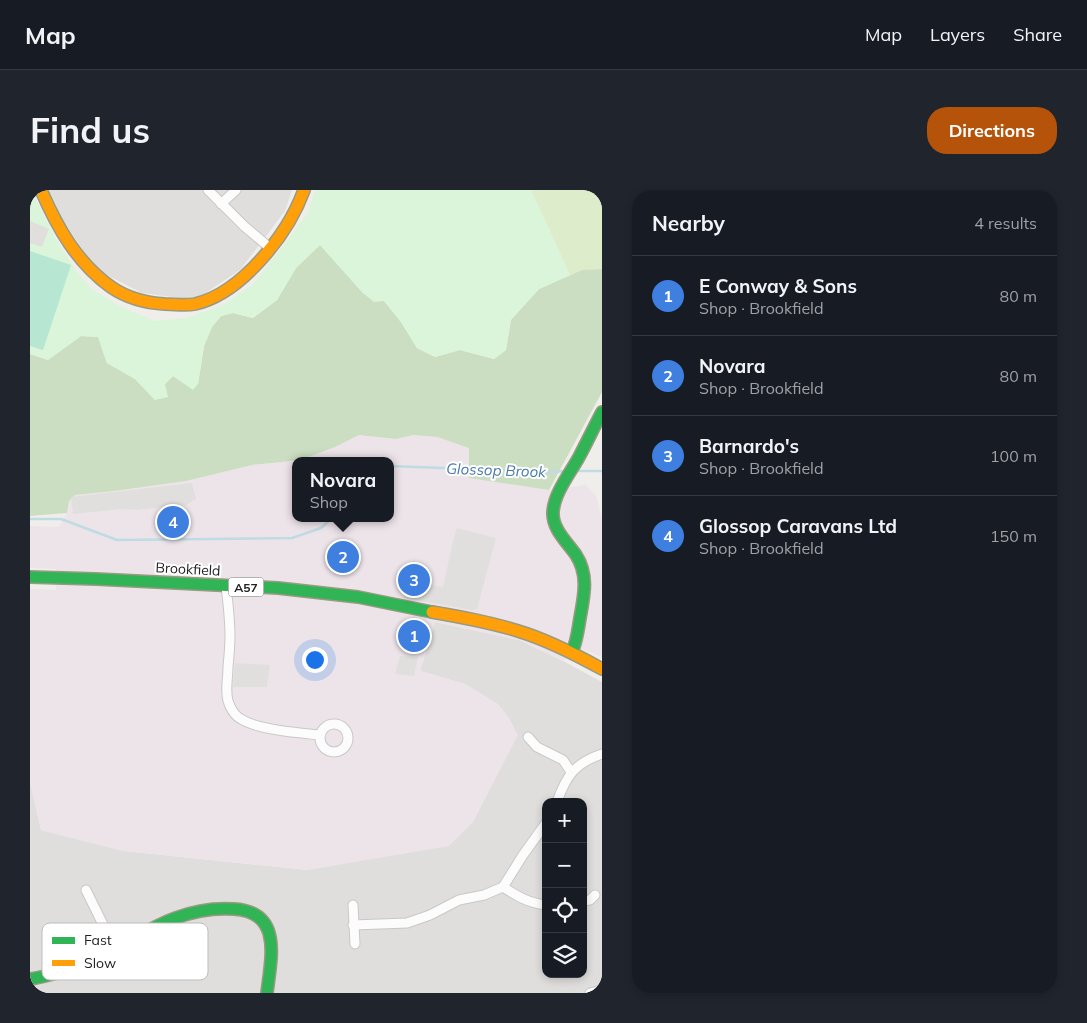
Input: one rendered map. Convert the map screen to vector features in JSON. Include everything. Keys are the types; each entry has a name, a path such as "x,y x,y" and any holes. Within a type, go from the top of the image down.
{"street":[{"path":"41,190 62,232 93,273 128,296 149,303 176,305 196,304 215,296 237,283 270,248 294,214 304,190"},
{"path":"208,190 244,226 270,248"},
{"path":"222,204 236,190"},
{"path":"572,652 576,642 584,600 584,575 580,562 555,525 553,511 565,481 576,464 602,412"},
{"name":"Brookfield","path":"30,577 96,578 278,588 358,597 491,623 547,641 572,652 602,669"},
{"path":"226,586 230,617 227,686 228,701 231,708 241,720 251,724 320,735"},
{"path":"528,737 537,747 562,760 571,772"},
{"path":"558,798 563,784 571,772 581,764 602,754"},
{"path":"353,925 406,923 430,915 459,900 484,895 502,887 542,829"},
{"path":"502,887 534,904 542,905"},
{"path":"86,890 103,923"},
{"path":"587,900 595,895"},
{"path":"353,905 355,944"},
{"path":"162,923 196,910 230,908 255,913 264,920 271,937 267,993"},
{"path":"590,993 602,990"}],"shaded area":[{"path":"49,190 292,190 285,211 240,270 195,300 142,293 95,269 61,217"},
{"path":"30,221 49,229 42,247 30,243"},
{"path":"359,435 396,439 413,435 437,437 470,448 469,478 549,490 586,485 596,496 602,519 602,657 581,649 563,661 519,640 435,622 420,671 465,684 499,705 518,735 473,822 449,846 308,870 124,851 41,830 30,782 30,589 56,590 56,569 30,568 30,526 59,527 67,513 69,501 74,495 186,481 252,465 292,461 292,522 394,522 394,457 304,457 335,447"},
{"path":"192,483 196,499 186,505 73,514 71,497"},
{"path":"457,528 496,538 477,609 472,610 404,598 401,580 398,579 443,587"},
{"path":"435,622 519,640 602,682 602,993 30,993 30,782 41,830 124,851 308,870 499,705 465,684 420,671"},
{"path":"400,656 418,657 414,676 395,674"},
{"path":"235,663 270,665 267,687 233,687"}],"green space":[{"path":"30,190 55,238 78,273 92,289 123,308 156,321 187,318 223,305 253,284 308,212 315,190 531,190 570,275 539,289 511,319 506,350 494,359 460,350 435,357 417,348 401,322 384,301 374,302 363,293 320,245 296,268 277,300 252,318 233,313 221,316 212,327 204,346 198,384 193,390 173,376 165,384 168,397 155,400 135,379 107,363 98,337 81,336 48,360 30,354"},
{"path":"531,190 602,190 602,269 583,270 570,275"},
{"path":"320,245 363,293 384,301 401,322 417,348 435,357 460,350 494,359 506,350 511,320 539,289 582,270 602,269 602,392 549,490 469,478 469,448 437,437 413,435 396,439 359,435 311,456 292,457 291,461 252,465 186,481 75,495 69,501 67,513 30,516 30,354 48,360 81,336 98,337 107,363 135,379 155,400 165,384 173,376 198,384 204,346 212,327 221,316 233,313 253,318 277,300 296,268"},
{"path":"30,251 71,265 43,350 30,346"}],"waterway":[{"name":"Glossop Brook","path":"394,466 566,471"},
{"name":"Glossop Brook","path":"577,471 602,471"},
{"name":"Glossop Brook","path":"30,519 61,519 117,540 292,538 321,528 328,522"}],"traffic: fast":[{"path":"572,652 583,602 583,570 576,555 557,530 553,512 556,498 602,412"},
{"path":"30,577 278,588 358,597 432,612"},
{"path":"164,923 203,910 218,909 250,912 260,918 267,928 270,939 271,952 267,993"},
{"path":"30,979 42,977"}],"traffic: slow":[{"path":"41,190 61,231 78,256 111,287 144,301 184,305 195,304 213,298 230,288 246,275 275,243 297,207 304,190"},
{"path":"432,612 486,622 529,635 561,648 602,669"}],"place":[{"name":"Glossop Caravans Ltd","path":"173,522"},
{"name":"Novara","path":"343,557"},
{"name":"Barnardo's","path":"414,580"},
{"name":"E Conway & Sons","path":"414,636"}]}
